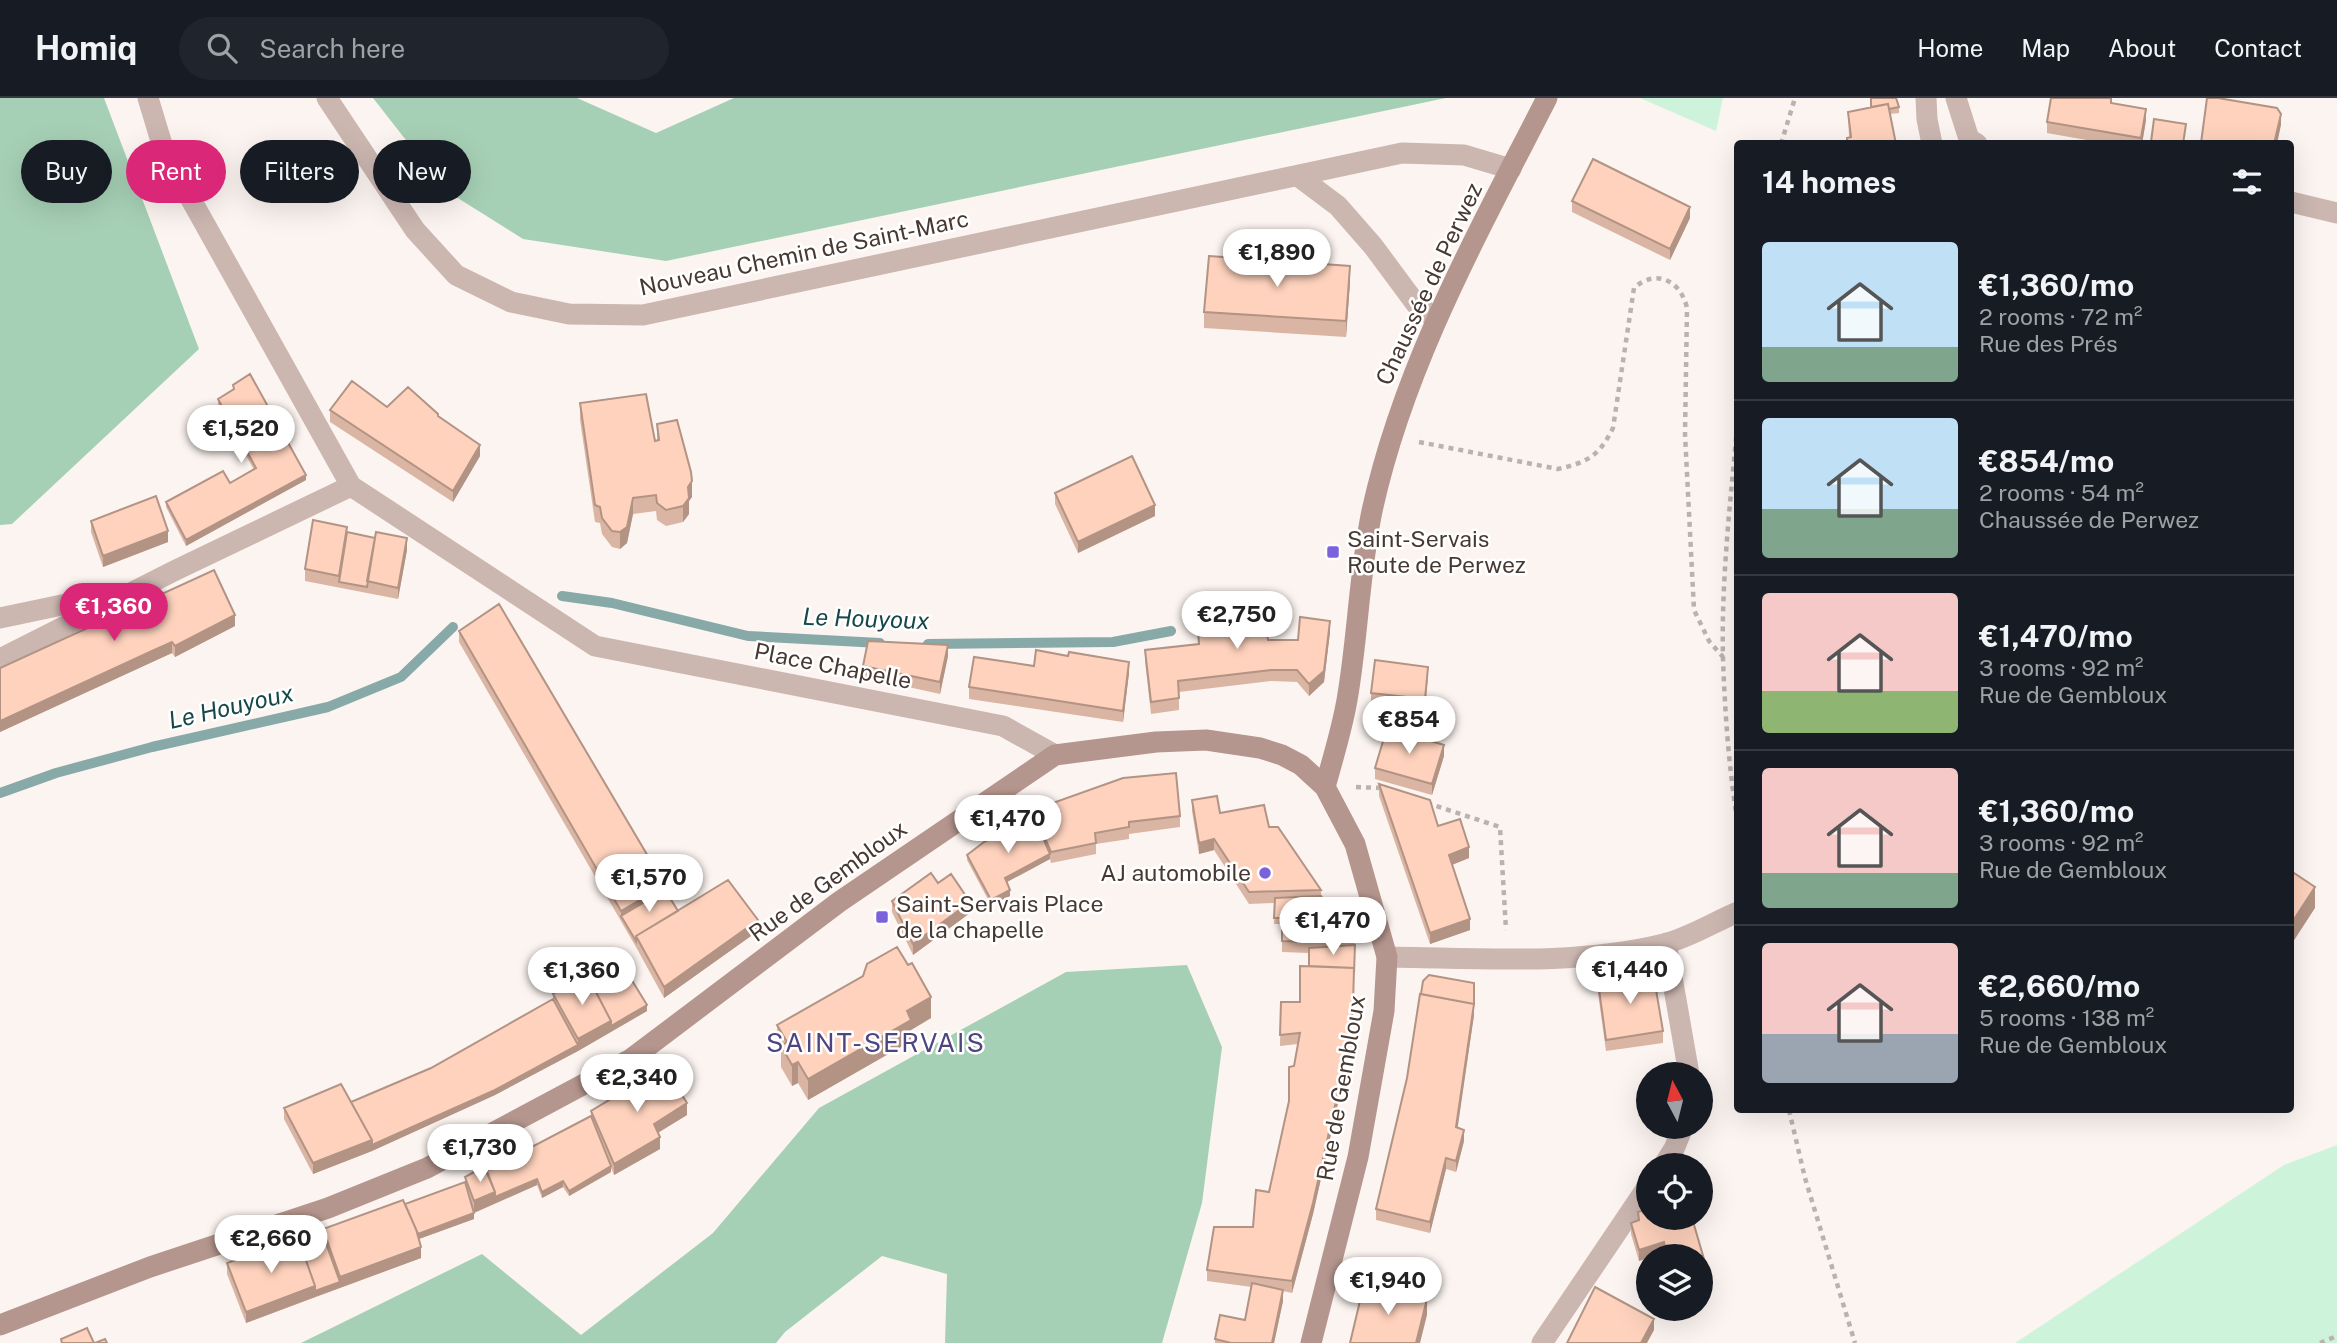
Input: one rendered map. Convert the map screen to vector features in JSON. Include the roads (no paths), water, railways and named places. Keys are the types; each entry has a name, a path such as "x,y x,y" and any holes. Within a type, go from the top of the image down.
{"main road":[{"name":"Chaussée de Perwez","path":"1325,787 1347,701 1372,512 1398,415 1436,319 1547,98"},
{"name":"Rue de Gembloux","path":"0,1325 150,1267 328,1208 427,1168 631,1059 839,902 1055,755 1156,742 1206,740 1260,748 1282,755 1301,765 1325,787 1355,844 1387,957 1384,1010 1358,1157 1311,1343"}],"street":[{"path":"0,659 351,486 164,151 148,98"},
{"name":"Nouveau Chemin de Saint-Marc","path":"327,98 415,230 456,275 511,302 569,314 643,316 1402,153 1464,155 1511,169"},
{"path":"1927,98 1931,140"},
{"path":"1956,98 1971,140"},
{"path":"1298,176 1338,206 1373,246 1416,304 1436,319"},
{"path":"2294,203 2337,213"},
{"name":"Place Chapelle","path":"351,486 595,646 1003,726 1055,755"},
{"path":"0,618 144,588"},
{"path":"1387,957 1508,959 1590,956 1666,943 1734,914"},
{"path":"1666,943 1687,1062"},
{"path":"1542,1343 1636,1204"}],"waterway":[{"name":"Le Houyoux","path":"562,596 612,603 748,636 880,643"},
{"name":"Le Houyoux","path":"0,793 56,773 152,747 328,707 401,677 453,627"},
{"name":"Le Houyoux","path":"928,644 1113,642 1171,631"}],"place":[{"name":"Saint-Servais Route de Perwez","path":"1333,552"},
{"name":"AJ automobile","path":"1265,873"},
{"name":"Saint-Servais Place de la chapelle","path":"882,917"}],"district":[{"name":"SAINT-SERVAIS","path":"876,1043"}]}
